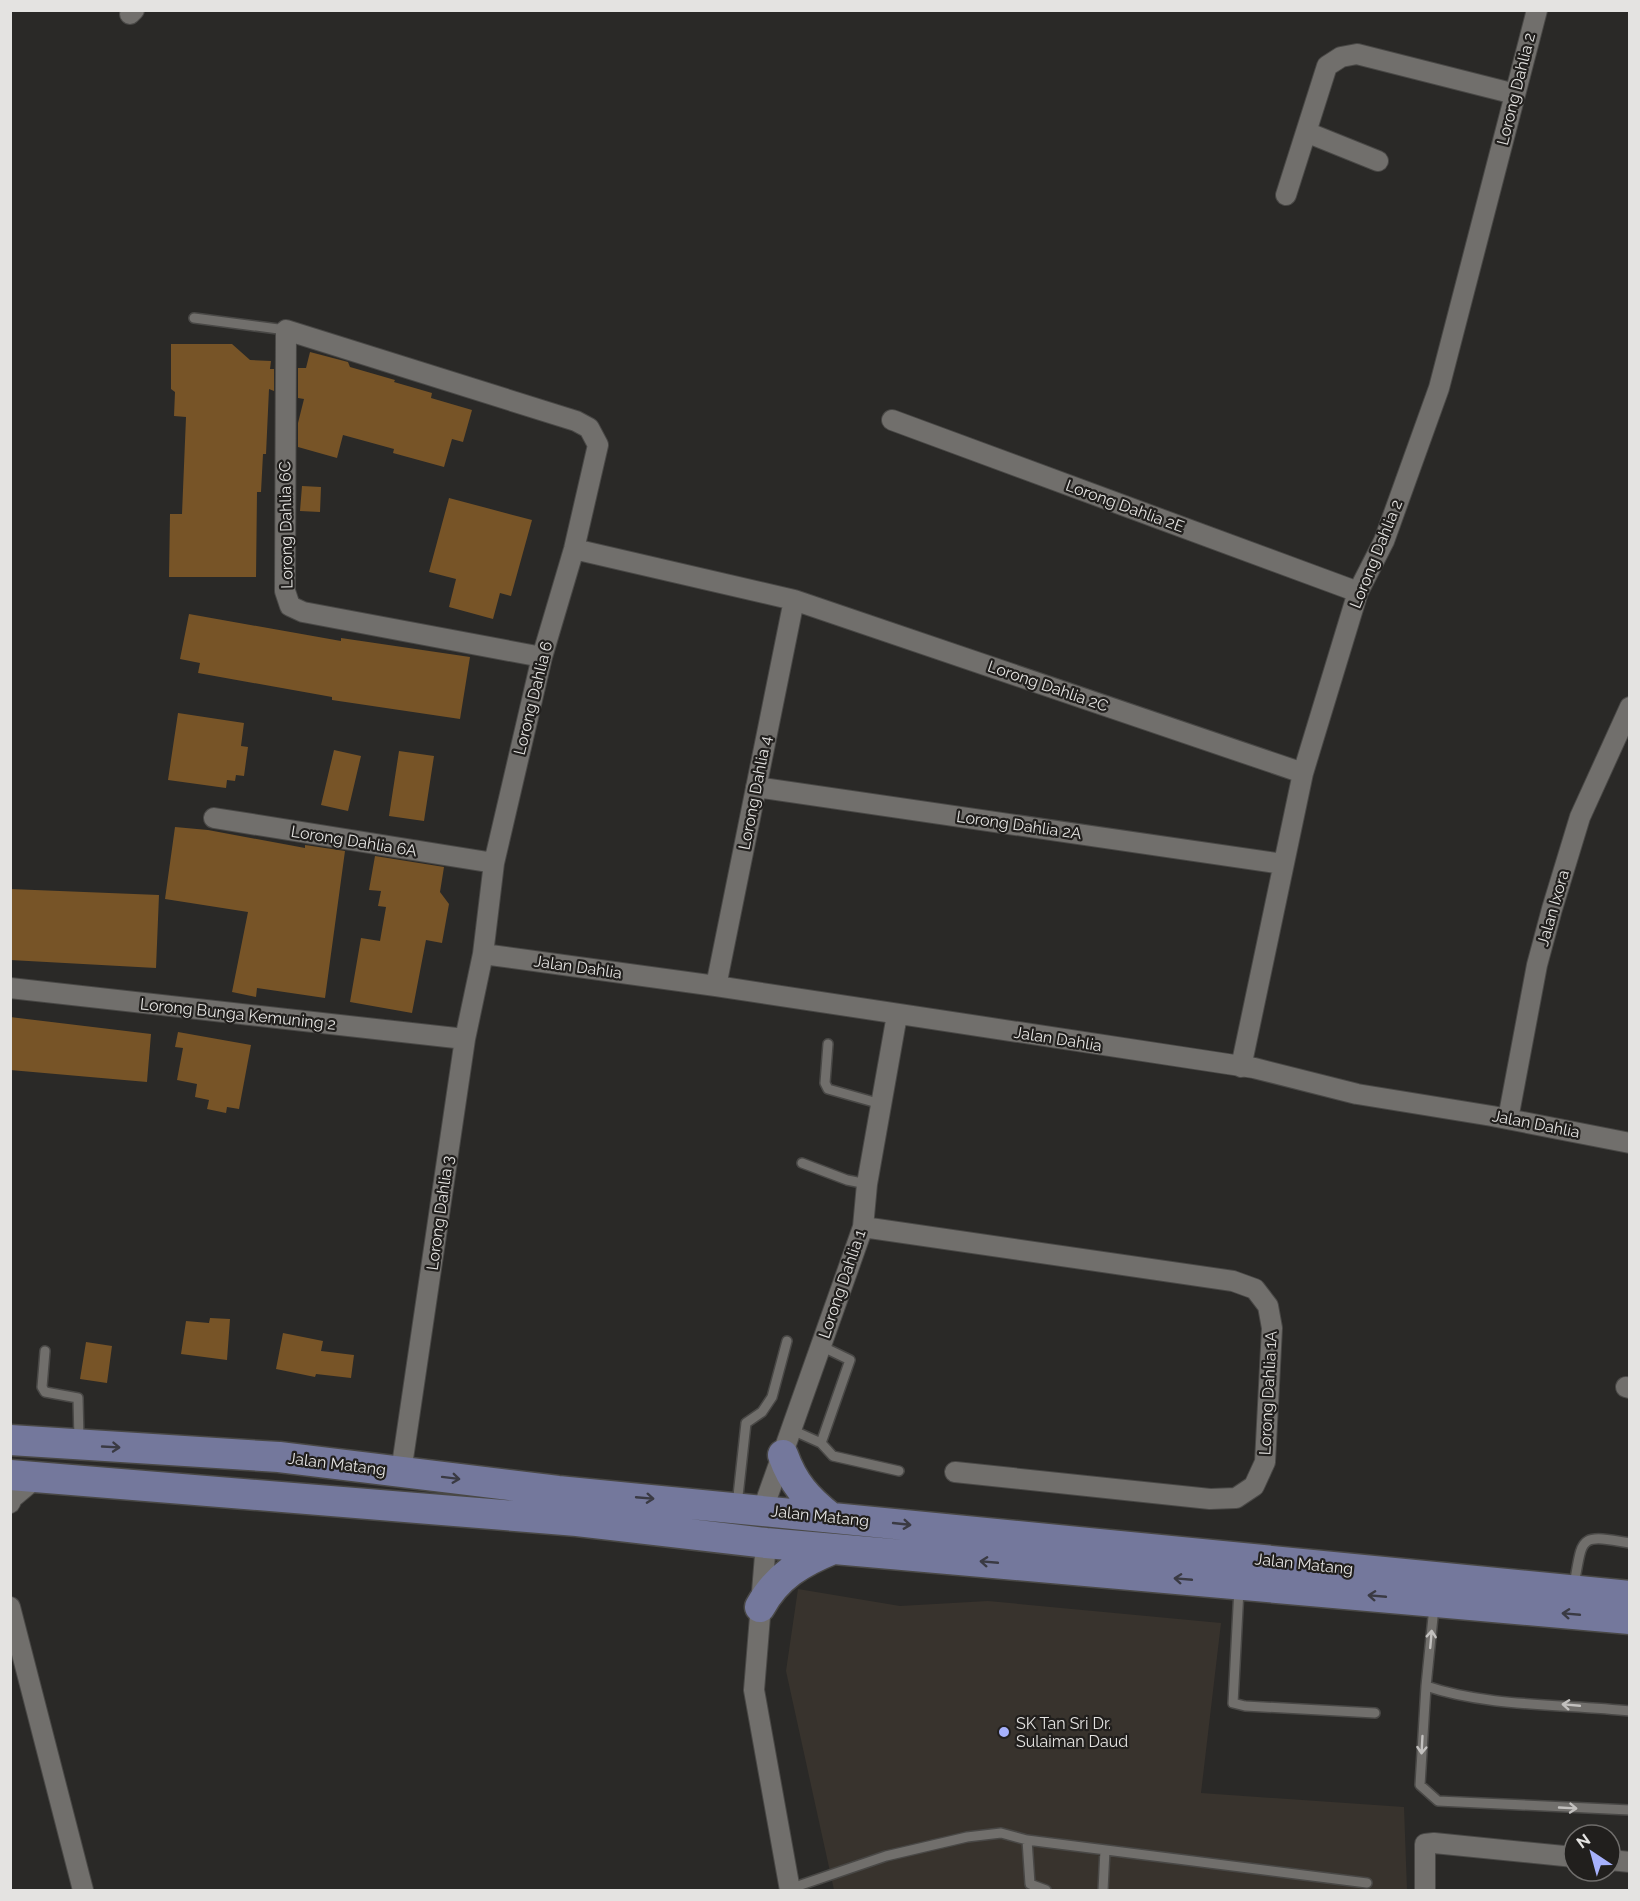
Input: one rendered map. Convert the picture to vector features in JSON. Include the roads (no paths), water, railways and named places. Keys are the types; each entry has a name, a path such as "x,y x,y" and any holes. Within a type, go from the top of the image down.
{"main road":[{"name":"Jalan Matang","path":"10,1440 203,1450 737,1508 1629,1596"},
{"path":"787,1443 796,1485 806,1499 830,1517"},
{"name":"Jalan Matang","path":"24,1476 577,1521 833,1549 1434,1600 1629,1619"},
{"path":"737,1508 759,1517 766,1532 766,1542"},
{"path":"760,1607 771,1588 786,1574 803,1561 833,1549"}],"street":[{"name":"Lorong Dahlia 2","path":"1241,1067 1303,773 1358,592 1384,541 1439,388 1537,10"},
{"path":"1286,195 1327,66 1341,57 1357,54 1515,94"},
{"path":"1306,132 1378,161"},
{"name":"Lorong Dahlia 6","path":"286,330 576,421 589,428 598,445 574,549 542,657 494,863 483,954"},
{"name":"Lorong Dahlia 6C","path":"286,330 285,591 290,606 303,612 542,657"},
{"name":"Lorong Dahlia 2E","path":"892,420 1358,592"},
{"name":"Lorong Dahlia 2C","path":"574,549 794,600 1303,773"},
{"name":"Lorong Dahlia 4","path":"716,986 794,600"},
{"name":"Jalan Ixora","path":"1508,1119 1537,965 1552,909 1580,818 1629,707"},
{"name":"Lorong Dahlia 2A","path":"756,787 1283,864"},
{"name":"Lorong Dahlia 6A","path":"214,818 494,863"},
{"name":"Jalan Dahlia","path":"483,954 716,986 1241,1067 1357,1094 1508,1119 1629,1143"},
{"name":"Lorong Dahlia 3","path":"401,1472 465,1039 483,954"},
{"name":"Lorong Bunga Kemuning 2","path":"10,988 465,1039"},
{"name":"Lorong Dahlia 1","path":"737,1508 787,1443 862,1227 867,1184 897,1015"},
{"name":"Lorong Dahlia 1A","path":"862,1227 1233,1281 1255,1289 1268,1306 1272,1328 1265,1462 1254,1486 1236,1497 1210,1499 955,1472"},
{"path":"10,1503 24,1476"},
{"path":"766,1542 754,1690 790,1889"},
{"path":"10,1607 83,1890"},
{"path":"1425,1890 1425,1844 1562,1856"}],"lane":[{"path":"194,318 286,330"},
{"path":"828,1044 825,1083 828,1089 881,1104"},
{"path":"802,1163 847,1180 867,1184"},
{"path":"737,1508 747,1424 762,1412 772,1397 788,1341"},
{"path":"821,1346 850,1360 821,1443"},
{"path":"45,1351 42,1387 45,1392 78,1398 78,1445"},
{"path":"787,1443 821,1443 833,1456 899,1471"},
{"path":"1573,1590 1581,1545 1587,1539 1594,1536 1629,1543"},
{"path":"1240,1584 1233,1703 1245,1706 1375,1713"},
{"path":"1434,1600 1420,1785 1438,1801 1629,1810"},
{"path":"1426,1686 1482,1697 1629,1711"},
{"path":"790,1889 886,1856 956,1839 1001,1833 1027,1840 1367,1883"},
{"path":"1027,1840 1030,1884 1046,1890"},
{"path":"1103,1890 1105,1850"}],"place":[{"name":"SK Tan Sri Dr. Sulaiman Daud","path":"1004,1732"}]}
